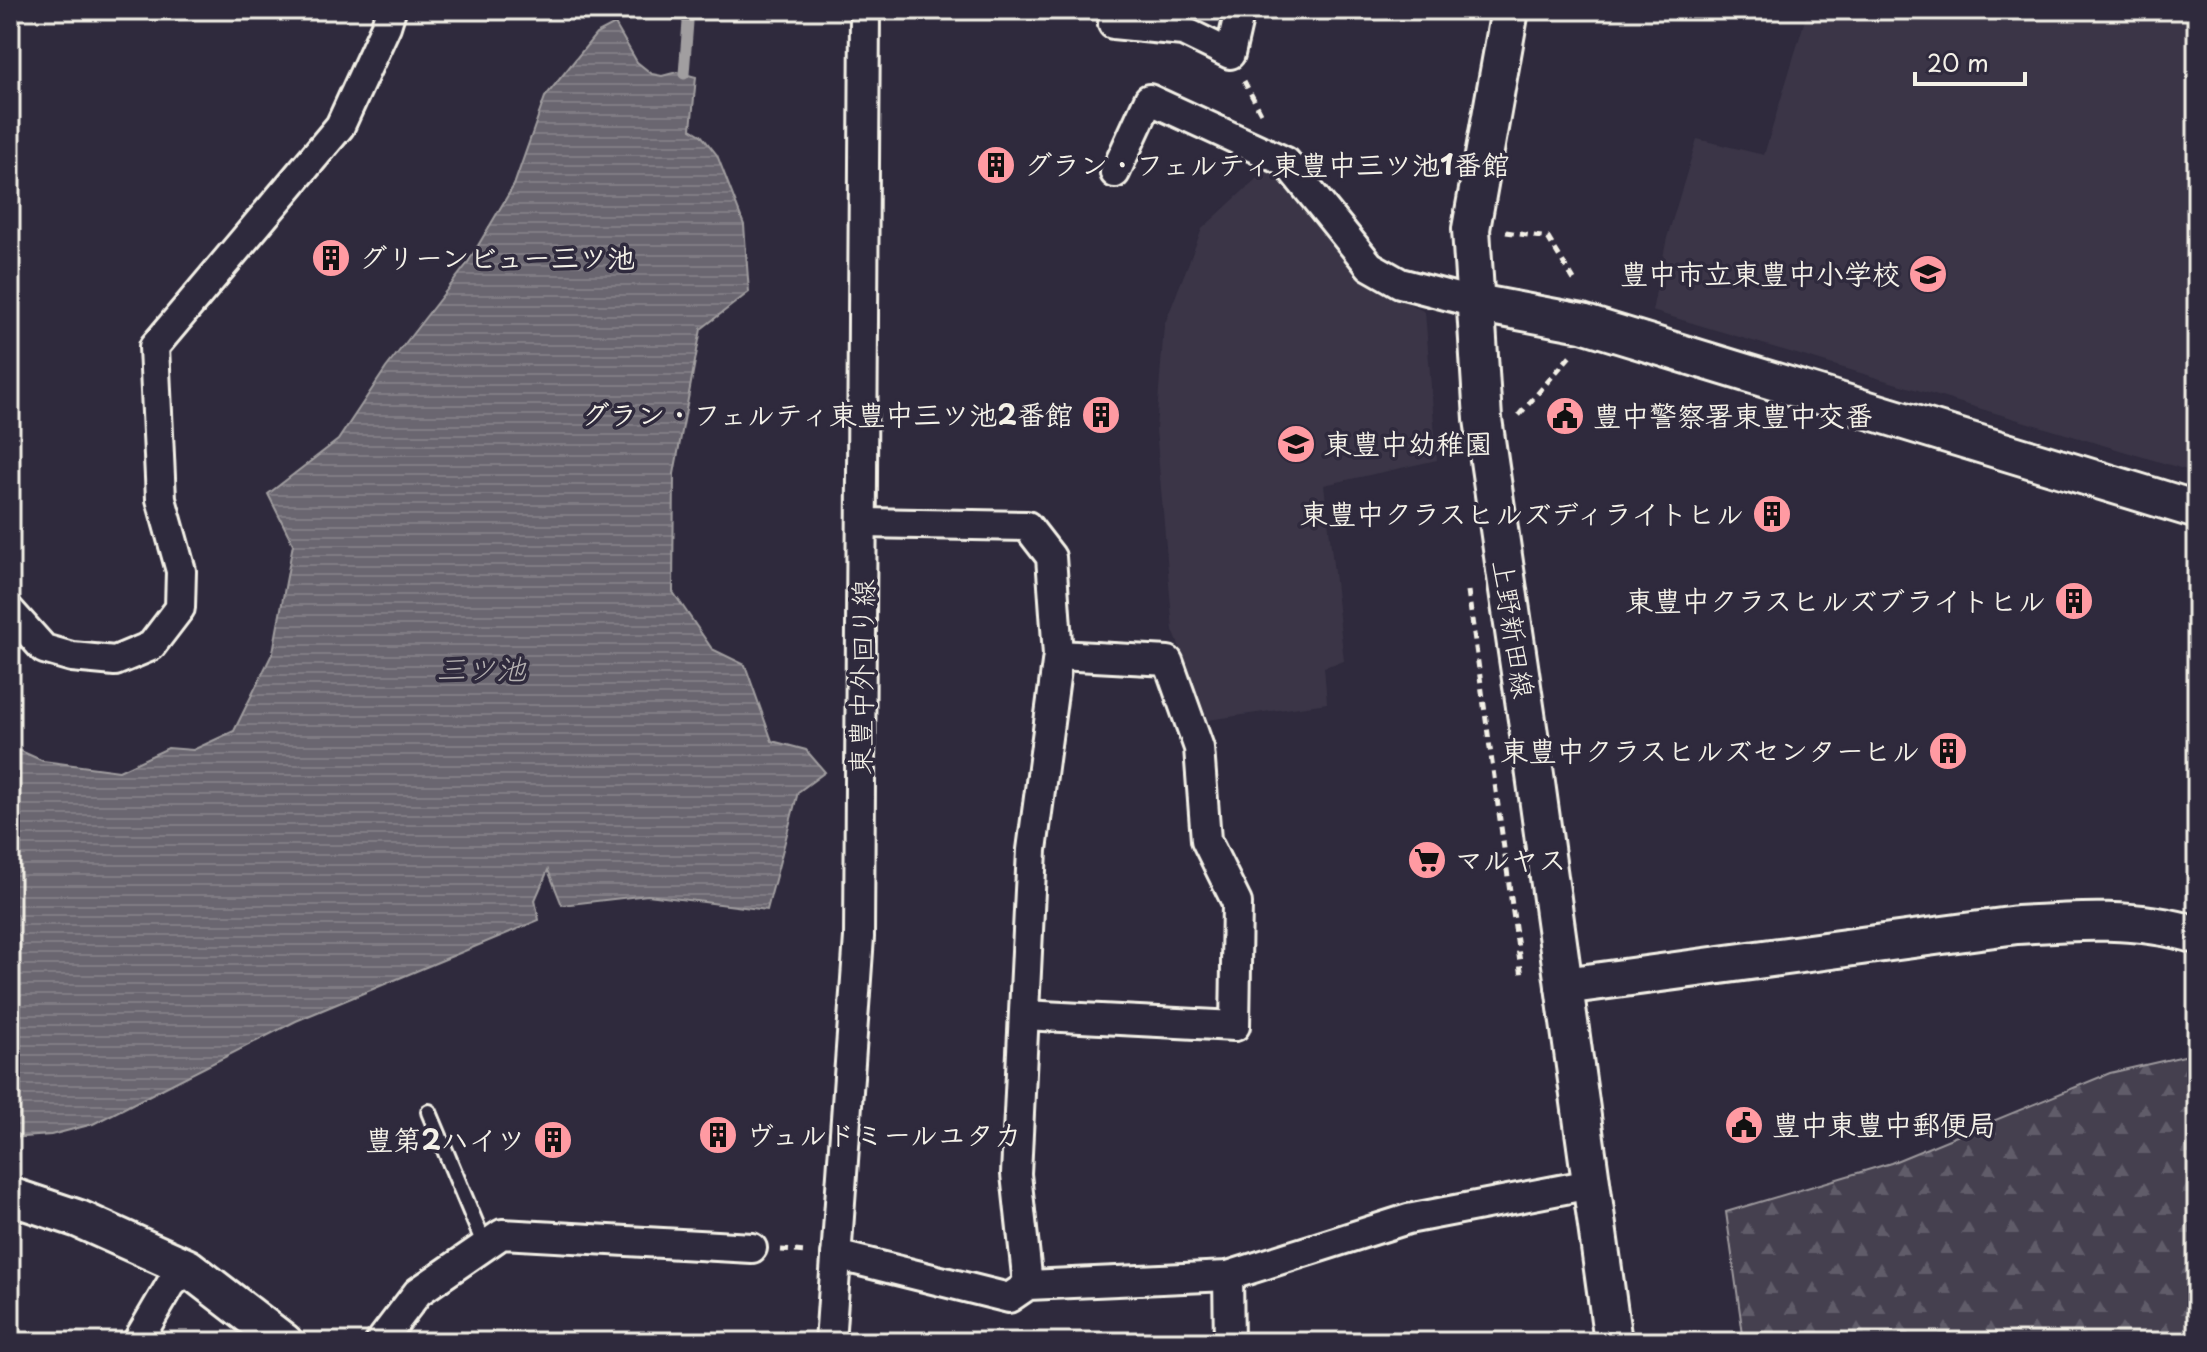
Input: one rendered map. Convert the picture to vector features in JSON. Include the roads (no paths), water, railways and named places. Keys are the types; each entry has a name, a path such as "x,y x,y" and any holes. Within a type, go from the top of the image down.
{"street":[{"path":"10,611 44,649 72,657 115,661 151,646 180,608 181,571 161,499 154,347 340,126 391,10"},
{"name":"東豊中外回り線","path":"830,1342 859,937 865,10"},
{"path":"1115,10 1113,24 1183,31 1230,54 1240,10"},
{"name":"上野新田線","path":"1510,10 1471,229 1483,419 1613,1342"},
{"path":"1115,173 1149,99 1286,162 1370,266 1400,283 1476,303 1582,323 2197,510"},
{"path":"864,523 1027,526 1051,557 1058,655 1032,850 1016,1174 1028,1285"},
{"path":"1024,1015 1235,1026 1237,903 1206,840 1199,748 1168,661 1058,655"},
{"path":"1564,986 2017,925 2090,919 2181,930 2197,935"},
{"path":"836,1255 1009,1298 1028,1285 1228,1276 1408,1219 1591,1184"},
{"path":"10,1196 79,1219 188,1268 284,1342"},
{"path":"380,1342 418,1292 502,1234 752,1248"},
{"path":"137,1342 171,1284 188,1268"},
{"path":"1228,1276 1229,1342"}],"lane":[{"path":"429,1112 485,1246"}],"water":[{"name":"三ツ池","path":"615,24 637,62 652,74 662,76 677,72 696,77 691,129 701,135 717,155 744,225 749,292 701,329 674,474 673,592 712,649 745,665 772,741 806,750 825,772 798,792 767,910 648,895 562,905 548,870 535,900 539,920 296,1021 93,1124 51,1135 10,1138 10,746 43,761 119,771 168,748 193,750 234,731 273,652 293,544 268,494 338,440 386,368 467,264 514,185 545,97 596,34"}],"waterway":[{"path":"684,10 688,22 684,74"}],"place":[{"name":"グラン・フェルティ東豊中三ツ池1番館","path":"996,165"},
{"name":"グリーンビュー三ツ池","path":"331,258"},
{"name":"豊中市立東豊中小学校","path":"1928,274"},
{"name":"グラン・フェルティ東豊中三ツ池2番館","path":"1101,415"},
{"name":"豊中警察署東豊中交番","path":"1565,416"},
{"name":"東豊中幼稚園","path":"1296,444"},
{"name":"東豊中クラスヒルズディライトヒル","path":"1772,514"},
{"name":"東豊中クラスヒルズブライトヒル","path":"2074,601"},
{"name":"東豊中クラスヒルズセンターヒル","path":"1948,751"},
{"name":"マルヤス","path":"1427,860"},
{"name":"豊中東豊中郵便局","path":"1744,1125"},
{"name":"ヴュルドミールユタカ","path":"718,1135"},
{"name":"豊第2ハイツ","path":"553,1140"}]}
